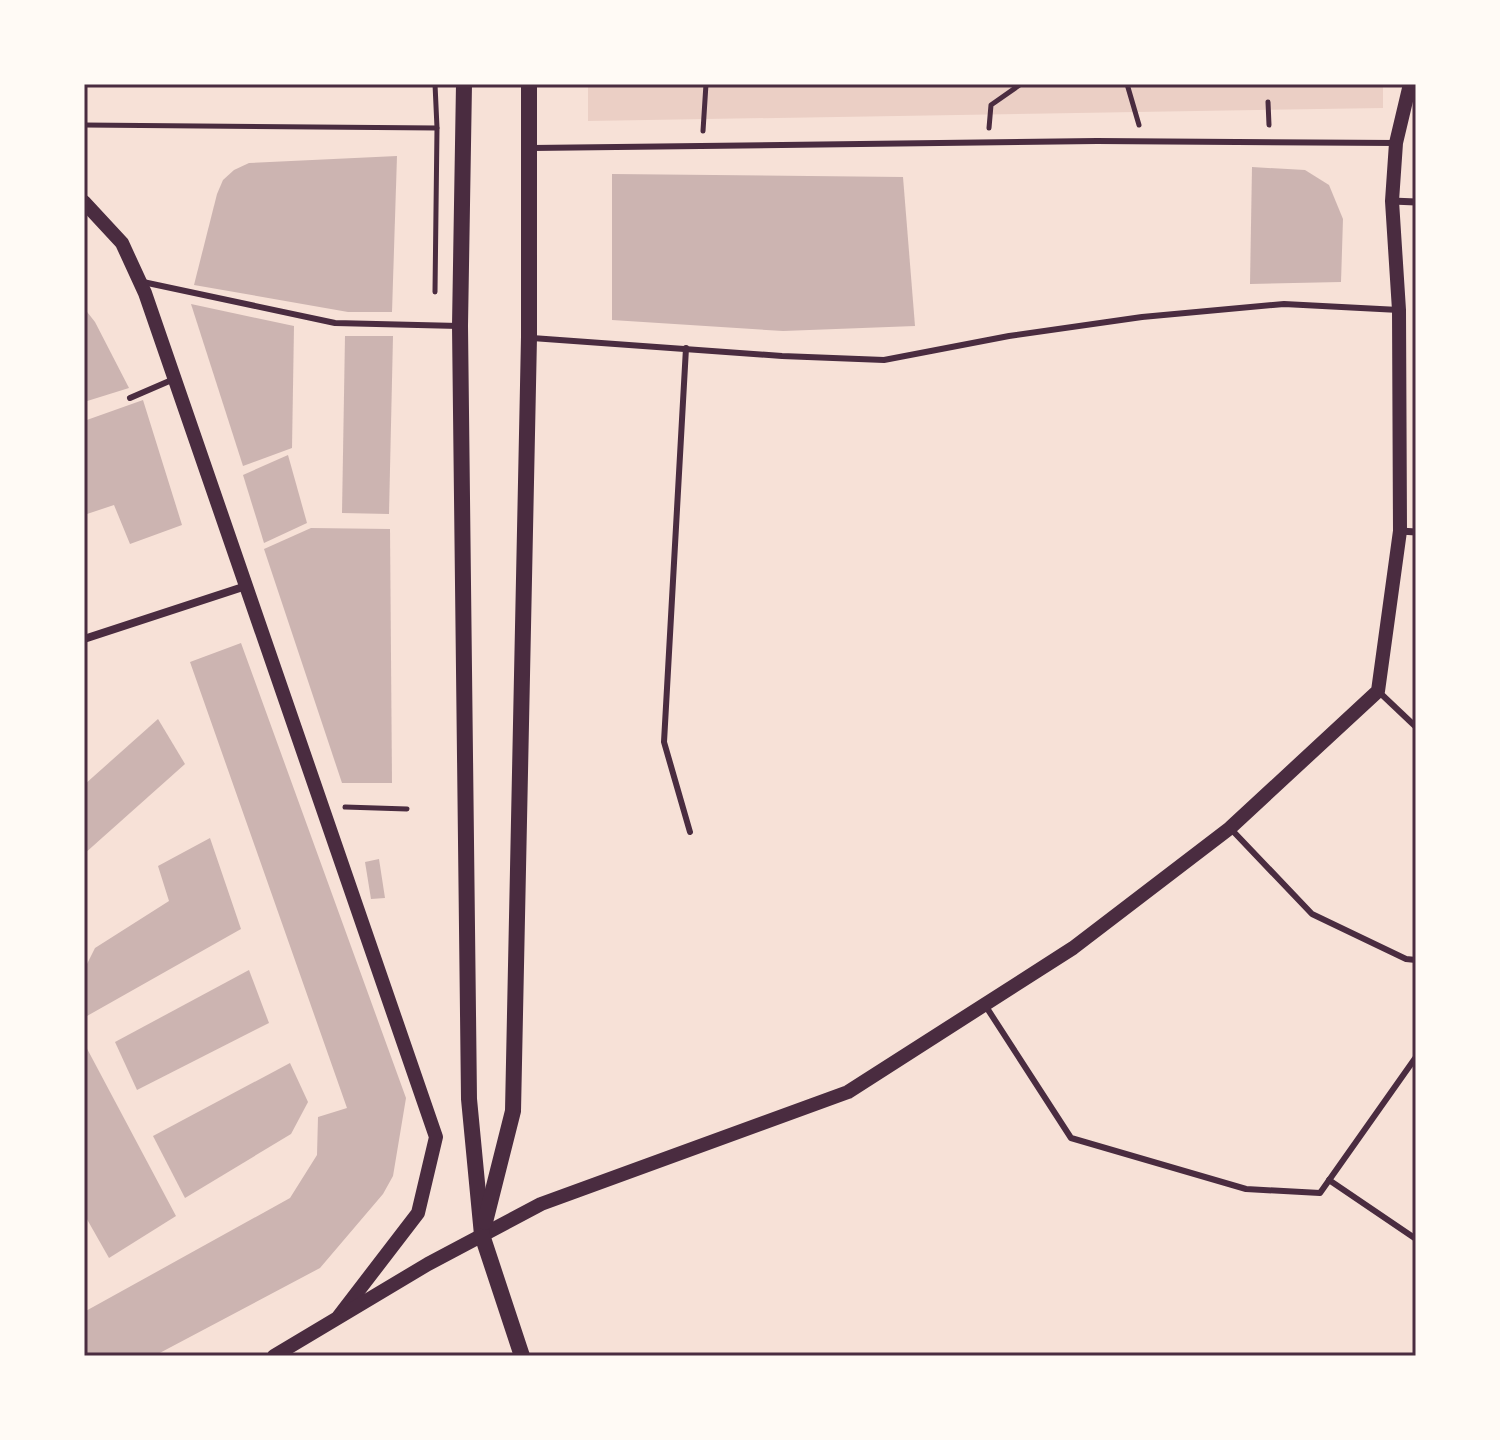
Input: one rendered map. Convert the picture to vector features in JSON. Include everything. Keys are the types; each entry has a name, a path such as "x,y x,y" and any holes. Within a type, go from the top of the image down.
{"main road":[{"path":"464,84 460,326 469,1099 482,1235 522,1356"},
{"path":"482,1235 513,1111 529,337 529,84"}],"street":[{"path":"274,1356 428,1264 541,1204 848,1092 1073,948 1230,828 1378,691 1400,531 1399,310 1392,201 1396,143 1410,84"},
{"path":"1392,201 1416,202"},
{"path":"84,202 122,243 139,281 436,1137 418,1213 335,1322"},
{"path":"1400,531 1416,532"},
{"path":"84,639 246,586"}],"lane":[{"path":"528,148 1145,141 1396,143"},
{"path":"139,281 335,323 460,326"},
{"path":"529,337 782,356 884,360 1009,336 1158,316 1284,304 1399,310"},
{"path":"686,348 664,742 690,832"},
{"path":"130,398 174,379"},
{"path":"1378,691 1416,727"},
{"path":"1230,828 1312,914 1406,959 1416,960"},
{"path":"985,1005 1071,1138 1246,1189 1320,1193 1416,1057"},
{"path":"1329,1180 1416,1239"}],"path":[{"path":"434,325 435,84"},
{"path":"704,146 706,84"},
{"path":"988,142 991,105 1021,84"},
{"path":"1127,84 1145,141"},
{"path":"84,125 437,128"},
{"path":"345,807 407,809"}],"shaded area":[{"path":"588,84 1383,84 1383,108 588,121"}],"building":[{"path":"397,156 392,312 348,312 194,285 217,194 223,180 234,170 249,163"},
{"path":"1252,167 1305,170 1329,185 1343,219 1341,282 1250,284"},
{"path":"612,174 903,177 915,326 783,331 612,320"},
{"path":"191,304 294,326 292,448 243,466"},
{"path":"84,308 95,322 129,388 84,402"},
{"path":"345,336 393,336 389,514 342,513"},
{"path":"143,400 182,525 130,544 114,505 84,515 84,421"},
{"path":"288,455 307,523 264,543 243,475"},
{"path":"311,528 390,529 392,783 342,783 264,549"},
{"path":"241,643 406,1098 393,1176 383,1194 320,1268 154,1356 84,1356 84,1312 290,1198 317,1155 318,1117 347,1108 190,662"},
{"path":"158,719 185,764 84,854 84,785"},
{"path":"210,838 241,929 87,1016 84,1012 84,970 95,948 169,901 158,866"},
{"path":"379,859 385,898 371,899 365,862"},
{"path":"249,970 269,1023 137,1090 115,1042"},
{"path":"84,1043 176,1216 109,1258 84,1214"},
{"path":"290,1063 308,1102 291,1134 185,1198 153,1136"}]}
